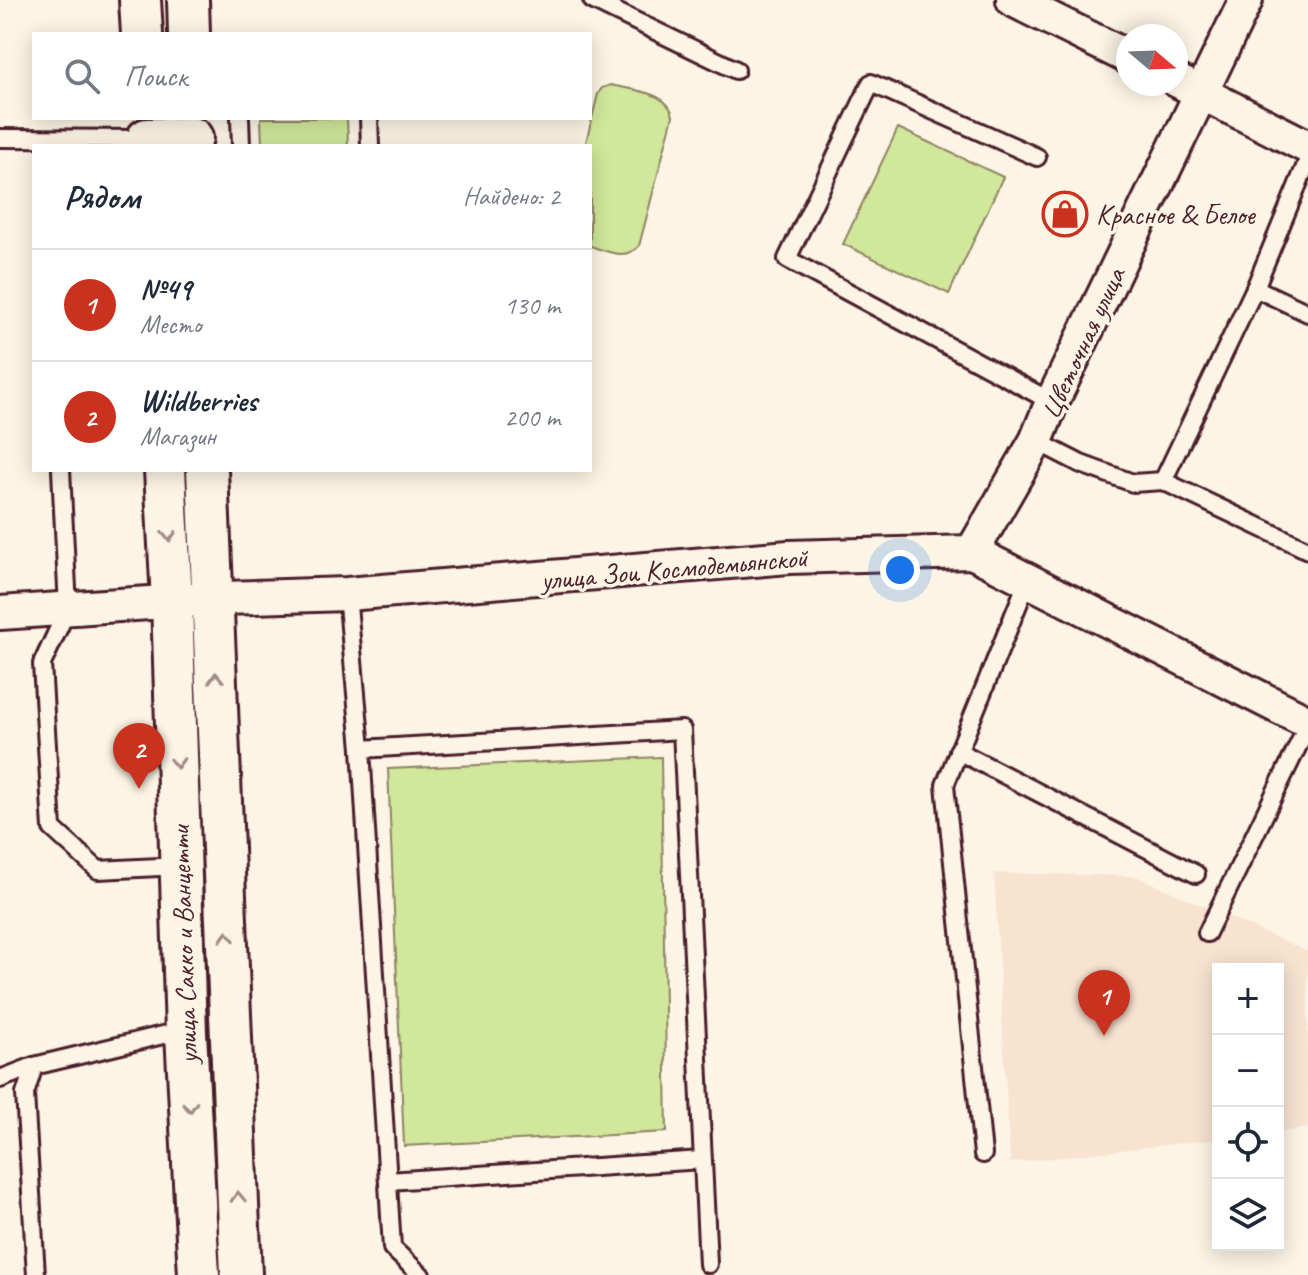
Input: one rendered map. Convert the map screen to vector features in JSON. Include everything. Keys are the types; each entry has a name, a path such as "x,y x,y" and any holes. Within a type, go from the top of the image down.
{"street":[{"path":"140,0 142,32"},
{"path":"188,0 189,32"},
{"path":"1013,0 1116,51"},
{"name":"Цветочная улица","path":"972,552 1036,441 1189,87 1246,0"},
{"path":"1189,87 1308,147"},
{"path":"146,134 192,134"},
{"name":"улица Сакко и Ванцетти","path":"165,472 186,1033 199,1275"},
{"name":"улица Сакко и Ванцетти","path":"207,472 241,1275"},
{"name":"улица Зои Космодемьянской","path":"0,613 172,601 347,594 770,558 972,552 1308,724"},
{"path":"180,866 224,863"}],"lane":[{"path":"592,0 736,70"},
{"path":"1037,157 871,83 787,259 1052,402"},
{"path":"240,120 241,144"},
{"path":"369,120 370,144"},
{"path":"0,138 46,142 146,134"},
{"path":"1163,481 1255,288 1308,160"},
{"path":"1255,288 1308,313"},
{"path":"1036,441 1081,464 1133,483 1163,481 1308,550"},
{"path":"61,472 68,608 42,664 52,828 98,870 180,866"},
{"path":"983,1154 945,785 1028,580"},
{"path":"347,594 361,749 392,1248 421,1275"},
{"path":"1207,933 1308,724"},
{"path":"361,749 682,730 708,1264"},
{"path":"958,751 1196,874"},
{"path":"0,1079 34,1066 167,1034 186,1033"},
{"path":"34,1066 25,1094 36,1275"},
{"path":"388,1181 702,1160"}],"shaded area":[{"path":"994,873 1136,876 1308,952 1308,1128 1284,1131 1284,963 1212,963 1212,1140 1010,1163"}],"green space":[{"path":"610,85 656,97 664,101 673,116 639,246 622,254 592,247 592,144 586,144 602,88"},
{"path":"261,120 347,120 348,144 262,144"},
{"path":"898,128 1003,177 949,294 843,244"},
{"path":"661,757 667,1132 404,1146 388,769"}],"place":[{"name":"Красное & Белое","path":"1065,214"},
{"name":"Wildberries","path":"139,789"},
{"name":"№49","path":"1104,1036"}]}
